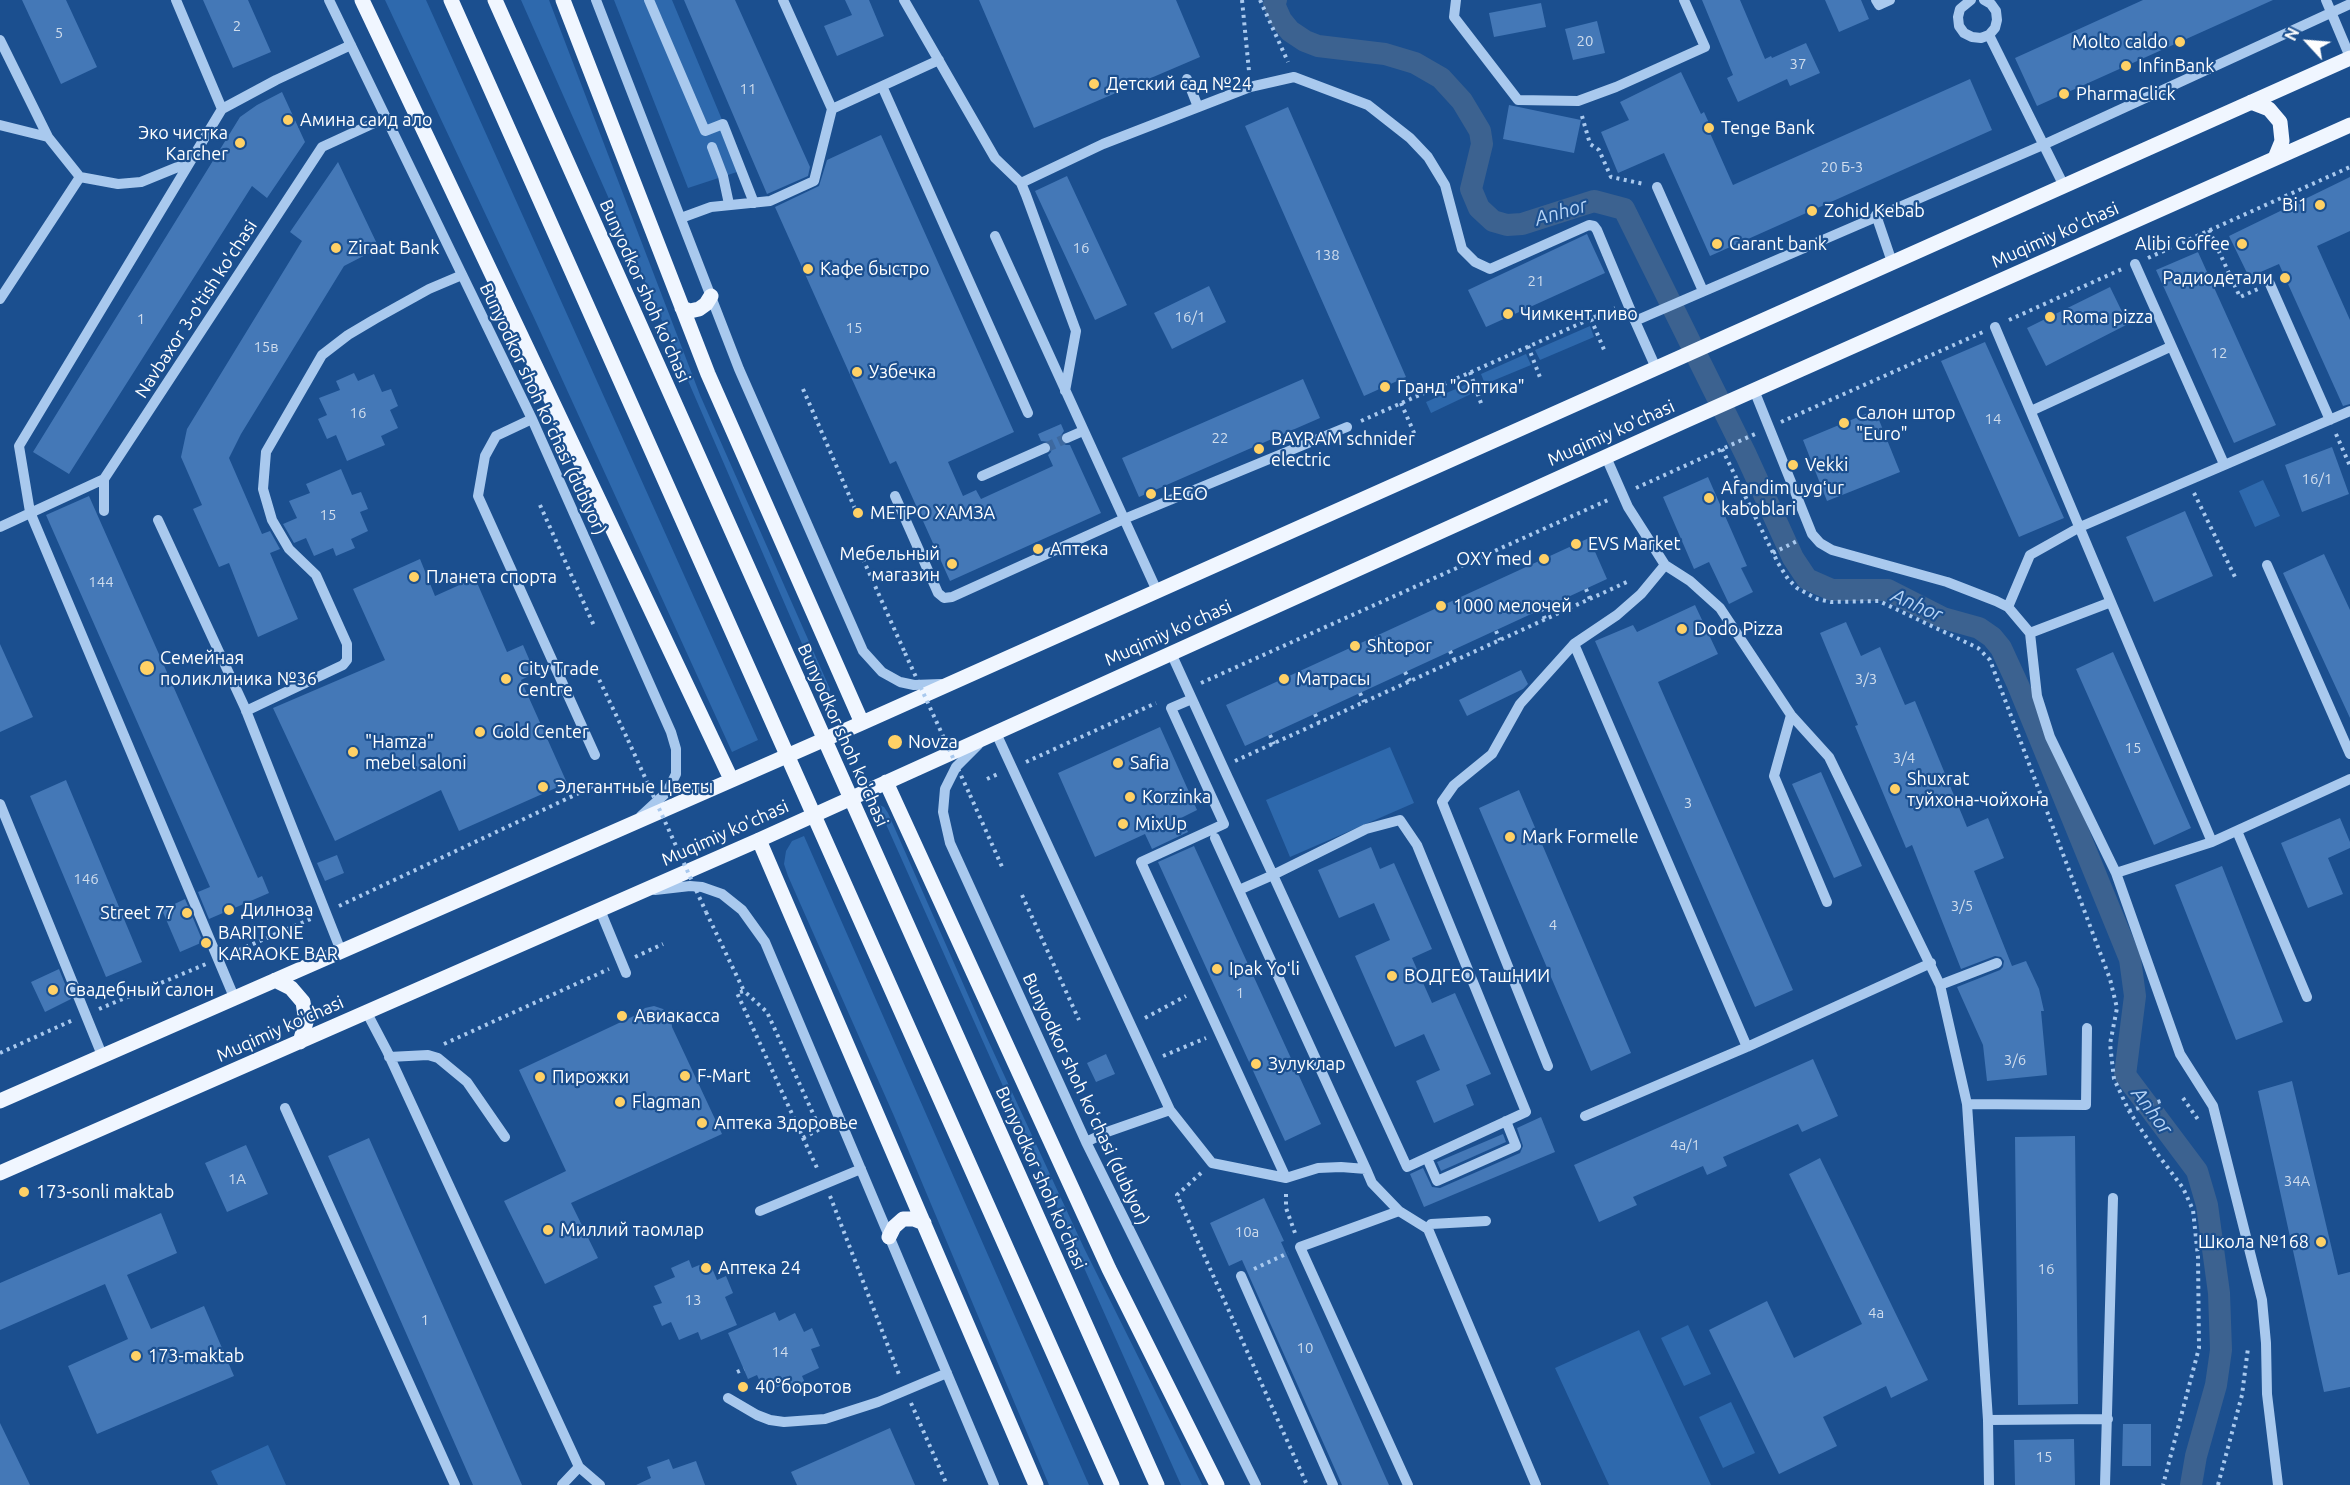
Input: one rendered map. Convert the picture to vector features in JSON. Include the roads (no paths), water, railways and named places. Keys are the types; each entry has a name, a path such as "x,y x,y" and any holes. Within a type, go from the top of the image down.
{"main road":[{"path":"362,0 732,779"},
{"path":"451,0 1112,1485"},
{"name":"Bunyodkor shoh ko'chasi","path":"495,0 1157,1485"},
{"path":"563,0 708,374 862,723"},
{"path":"0,1101 862,723 2350,58"},
{"path":"2251,102 2270,109 2280,122 2282,141 2276,158"},
{"name":"Muqimiy ko'chasi","path":"0,1173 759,840 1606,456 2350,125"},
{"path":"682,308 699,309 711,296"},
{"path":"886,782 1109,1269 1217,1485"},
{"path":"759,840 1036,1485"},
{"path":"275,980 291,988 303,1002 306,1022 300,1042"},
{"path":"889,1237 894,1227 903,1219 914,1219 924,1223"}],"street":[{"path":"176,0 222,109"},
{"name":"Bunyodkor shoh koʻchasi (dublyor)","path":"329,0 532,419 674,740 677,766 673,782 659,801 627,825"},
{"path":"596,0 739,369 864,651 882,672 907,684 928,686 953,681"},
{"path":"649,0 705,131 723,124 754,202"},
{"path":"681,218 711,207 770,201 814,181 832,109 783,0"},
{"path":"904,0 995,158 1021,183 1076,331 1065,391"},
{"path":"1456,0 1454,17 1518,99 1578,101 1616,87 1705,47 1684,0"},
{"path":"1876,0 1879,5 1890,0"},
{"path":"1967,1 1960,9 1959,26 1964,33 1981,38 1989,35 1995,28 1997,20 1996,11 1984,0"},
{"path":"2326,0 2350,58"},
{"path":"1638,320 1876,215 2043,145 2350,4"},
{"path":"1989,35 2064,186"},
{"path":"0,40 48,137 80,177 118,184 141,182 190,162"},
{"path":"234,997 30,512 19,446 222,109 276,80 351,45"},
{"path":"832,109 939,60"},
{"path":"1021,183 1103,144 1198,107 1250,87 1294,77 1368,105 1410,138 1428,157 1445,185 1462,249 1475,262 1490,269 1589,225 1597,230 1627,302 1638,320 1658,367"},
{"path":"1187,79 1198,107"},
{"path":"882,86 1028,413"},
{"name":"Navbaxor 3-o'tish ko'chasi","path":"104,479 321,147 385,118"},
{"path":"0,125 48,137"},
{"path":"712,147 723,176 729,204"},
{"path":"0,299 80,177"},
{"path":"1657,187 1700,292"},
{"path":"1876,215 1892,262"},
{"path":"995,236 1156,591"},
{"path":"2134,264 2224,464"},
{"path":"246,711 343,665 346,660 347,644 316,575 289,549 272,520 263,489 266,452 322,355 348,335 375,319 429,289 462,275"},
{"path":"2270,284 2330,420"},
{"path":"1995,327 2212,842"},
{"path":"2031,411 2170,347"},
{"path":"1748,393 1812,534 1820,543 1832,550 1947,582 2008,607 2030,633 2037,696 2044,720 2116,873 2180,1054 2212,1106 2262,1300 2267,1394 2278,1485"},
{"path":"2008,607 2030,555 2080,527 2350,411"},
{"path":"532,419 496,436 485,456 478,496 595,755"},
{"path":"895,496 938,593 944,598 951,597 1124,519 1347,427"},
{"path":"1067,438 1083,431"},
{"path":"982,476 1045,448"},
{"path":"1606,456 1628,507 1665,565 1690,581 1720,608 1791,715 1828,757 1940,985 1966,1104 1988,1420 1989,1485"},
{"path":"0,527 104,479 104,511"},
{"path":"158,520 246,711 340,951"},
{"path":"1548,1066 1442,802 1454,785 1492,754 1520,705 1574,644 1617,615 1641,594 1665,565"},
{"path":"2267,565 2350,754"},
{"path":"2030,633 2111,602"},
{"path":"1574,644 1747,1047"},
{"path":"1171,653 1223,767 1273,875 1407,1167 1526,1112 1417,845 1400,820 1366,829 1273,875 1239,890"},
{"path":"1190,694 1171,708 1224,824 1141,862 1286,1178"},
{"path":"1791,715 1774,776 1827,902"},
{"path":"996,733 1170,1110 1212,1163 1286,1178 1318,1168 1366,1169"},
{"name":"Bunyodkor shoh koʻchasi (dublyor)","path":"996,733 974,749 951,774 944,796 943,812 950,843 1086,1142 1256,1485"},
{"path":"2116,873 2212,842 2350,779"},
{"path":"0,804 102,1055"},
{"path":"2237,831 2307,997"},
{"path":"1215,838 1372,1183 1399,1211 1428,1229 1536,1485"},
{"path":"632,896 678,886 702,887 722,894 742,910 765,942 994,1485"},
{"path":"600,910 624,968"},
{"path":"1585,1116 1747,1047 1931,963"},
{"path":"1940,985 1997,963"},
{"path":"366,1013 389,1057 579,1467 600,1485"},
{"path":"1966,1104 2086,1105 2087,1028"},
{"path":"389,1057 428,1054 438,1059 467,1082 505,1137"},
{"path":"285,1108 455,1485"},
{"path":"1086,1142 1107,1132 1170,1110"},
{"path":"1427,1158 1437,1181 1516,1146 1506,1121"},
{"path":"760,1211 861,1169"},
{"path":"2105,1485 2113,1198"},
{"path":"1399,1211 1300,1247 1408,1485"},
{"path":"1428,1229 1431,1224 1486,1221"},
{"path":"1241,1276 1333,1485"},
{"path":"728,1398 757,1415 783,1422 825,1419 878,1402 947,1373"},
{"path":"1988,1420 2108,1419"},
{"path":"562,1485 579,1467"}],"waterway":[{"name":"Anhor","path":"1276,0 1274,4 1281,20 1290,31 1305,41 1318,46 1385,54 1415,63 1441,78 1462,101 1480,131 1482,144 1471,189 1479,208 1493,221 1507,225 1522,224 1594,201 1624,209 1746,455 1793,558 1807,579 1832,590 1888,590 1943,618 1979,628 1992,637 2001,648 2130,959 2135,996 2125,1075 2197,1171 2207,1205 2219,1293 2221,1350 2216,1385 2196,1456 2191,1485"}],"tunnel":[{"path":"1045,448 1067,438"}],"place":[{"name":"Molto caldo","path":"2180,42"},
{"name":"InfinBank","path":"2126,66"},
{"name":"Детский сад №24","path":"1094,84"},
{"name":"PharmaClick","path":"2064,94"},
{"name":"Амина саид ало","path":"288,120"},
{"name":"Tenge Bank","path":"1709,128"},
{"name":"Эко чистка Karcher","path":"240,143"},
{"name":"Bi1","path":"2320,205"},
{"name":"Zohid Kebab","path":"1812,211"},
{"name":"Garant bank","path":"1717,244"},
{"name":"Alibi Coffee","path":"2242,244"},
{"name":"Ziraat Bank","path":"336,248"},
{"name":"Кафе быстро","path":"808,269"},
{"name":"Радиодетали","path":"2285,278"},
{"name":"Чимкент пиво","path":"1508,314"},
{"name":"Roma pizza","path":"2050,317"},
{"name":"Узбечка","path":"857,372"},
{"name":"Гранд \"Оптика\"","path":"1385,387"},
{"name":"Салон штор \"Euro\"","path":"1844,423"},
{"name":"BAYRAM schnider electric","path":"1259,449"},
{"name":"Vekki","path":"1793,465"},
{"name":"LEGO","path":"1151,494"},
{"name":"Afandim uygʻur kaboblari","path":"1709,498"},
{"name":"МЕТРО ХАМЗА","path":"858,513"},
{"name":"EVS Market","path":"1576,544"},
{"name":"Аптека","path":"1038,549"},
{"name":"OXY med","path":"1544,559"},
{"name":"Мебельный магазин","path":"952,564"},
{"name":"Планета спорта","path":"414,577"},
{"name":"1000 мелочей","path":"1441,606"},
{"name":"Dodo Pizza","path":"1682,629"},
{"name":"Shtopor","path":"1355,646"},
{"name":"Семейная поликлиника №36","path":"147,668"},
{"name":"City Trade Centre","path":"506,679"},
{"name":"Матрасы","path":"1284,679"},
{"name":"Gold Center","path":"480,732"},
{"name":"Novza","path":"895,742"},
{"name":"\"Hamza\" mebel saloni","path":"353,752"},
{"name":"Safia","path":"1118,763"},
{"name":"Элегантные Цветы","path":"543,787"},
{"name":"Shuxrat туйхона-чойхона","path":"1895,789"},
{"name":"Korzinka","path":"1130,797"},
{"name":"MixUp","path":"1123,824"},
{"name":"Mark Formelle","path":"1510,837"},
{"name":"Дилноза","path":"229,910"},
{"name":"Street 77","path":"187,913"},
{"name":"BARITONE KARAOKE BAR","path":"206,943"},
{"name":"Ipak Yoʻli","path":"1217,969"},
{"name":"ВОДГЕО ТашНИИ","path":"1392,976"},
{"name":"Свадебный салон","path":"53,990"},
{"name":"Авиакасса","path":"622,1016"},
{"name":"Зулуклар","path":"1256,1064"},
{"name":"F-Mart","path":"685,1076"},
{"name":"Пирожки","path":"540,1077"},
{"name":"Flagman","path":"620,1102"},
{"name":"Аптека Здоровье","path":"702,1123"},
{"name":"173-sonli maktab","path":"24,1192"},
{"name":"Миллий таомлар","path":"548,1230"},
{"name":"Школа №168","path":"2321,1242"},
{"name":"Аптека 24","path":"706,1268"},
{"name":"173-maktab","path":"136,1356"},
{"name":"40°боротов","path":"743,1387"}]}
